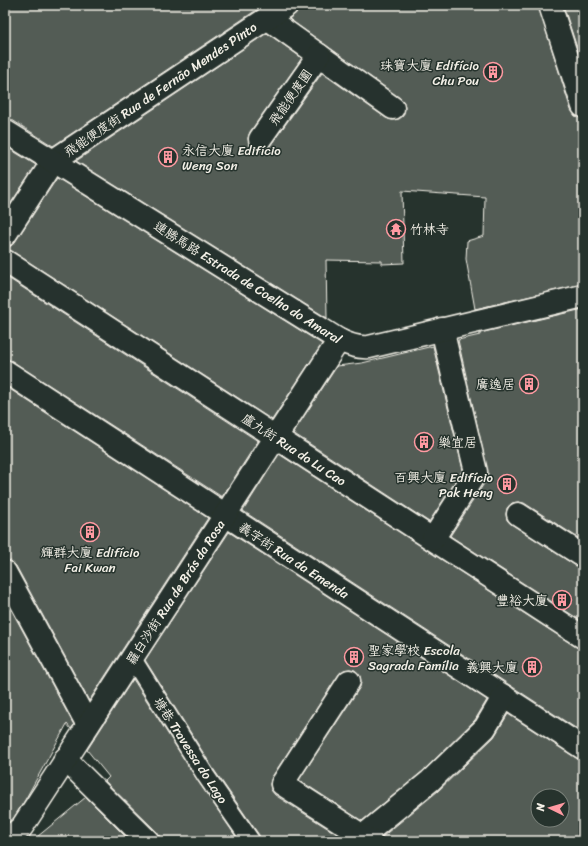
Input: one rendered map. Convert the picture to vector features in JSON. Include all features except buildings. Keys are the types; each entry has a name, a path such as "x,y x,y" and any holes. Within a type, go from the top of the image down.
{"street":[{"name":"飛能便度街 Rua de Fernão Mendes Pinto","path":"53,161 287,5"},
{"path":"550,5 583,106"},
{"path":"267,18 393,108"},
{"name":"飛能便度圍","path":"260,139 320,55"},
{"name":"連勝馬路 Estrada de Coelho do Amaral","path":"5,131 339,340 352,345 363,347 583,296"},
{"path":"5,235 53,161"},
{"name":"盧九街 Rua do Lu Cao","path":"5,261 583,637"},
{"path":"433,539 476,472 442,329"},
{"name":"羅白沙街 Rua de Brás da Rosa","path":"6,841 22,827 339,340"},
{"name":"義字街 Rua da Emenda","path":"5,372 583,748"},
{"path":"518,514 583,556"},
{"path":"5,572 88,726"},
{"path":"349,681 282,784 367,839 485,728 504,696"},
{"path":"66,759 148,841"}],"lane":[{"name":"塘巷 Travessa do Lago","path":"132,658 206,776 251,841"}],"place":[{"name":"珠寶大廈 Edifício Chu Pou","path":"493,72"},
{"name":"永信大廈 Edifício Weng Son","path":"168,157"},
{"name":"竹林寺","path":"396,229"},
{"name":"廣逸居","path":"529,384"},
{"name":"樂宜居","path":"424,442"},
{"name":"百興大廈 Edifício Pak Heng","path":"507,484"},
{"name":"輝群大廈 Edifício Fai Kwan","path":"90,532"},
{"name":"豐裕大廈","path":"562,600"},
{"name":"聖家學校 Escola Sagrada Família","path":"354,657"},
{"name":"義興大廈","path":"532,667"}]}
